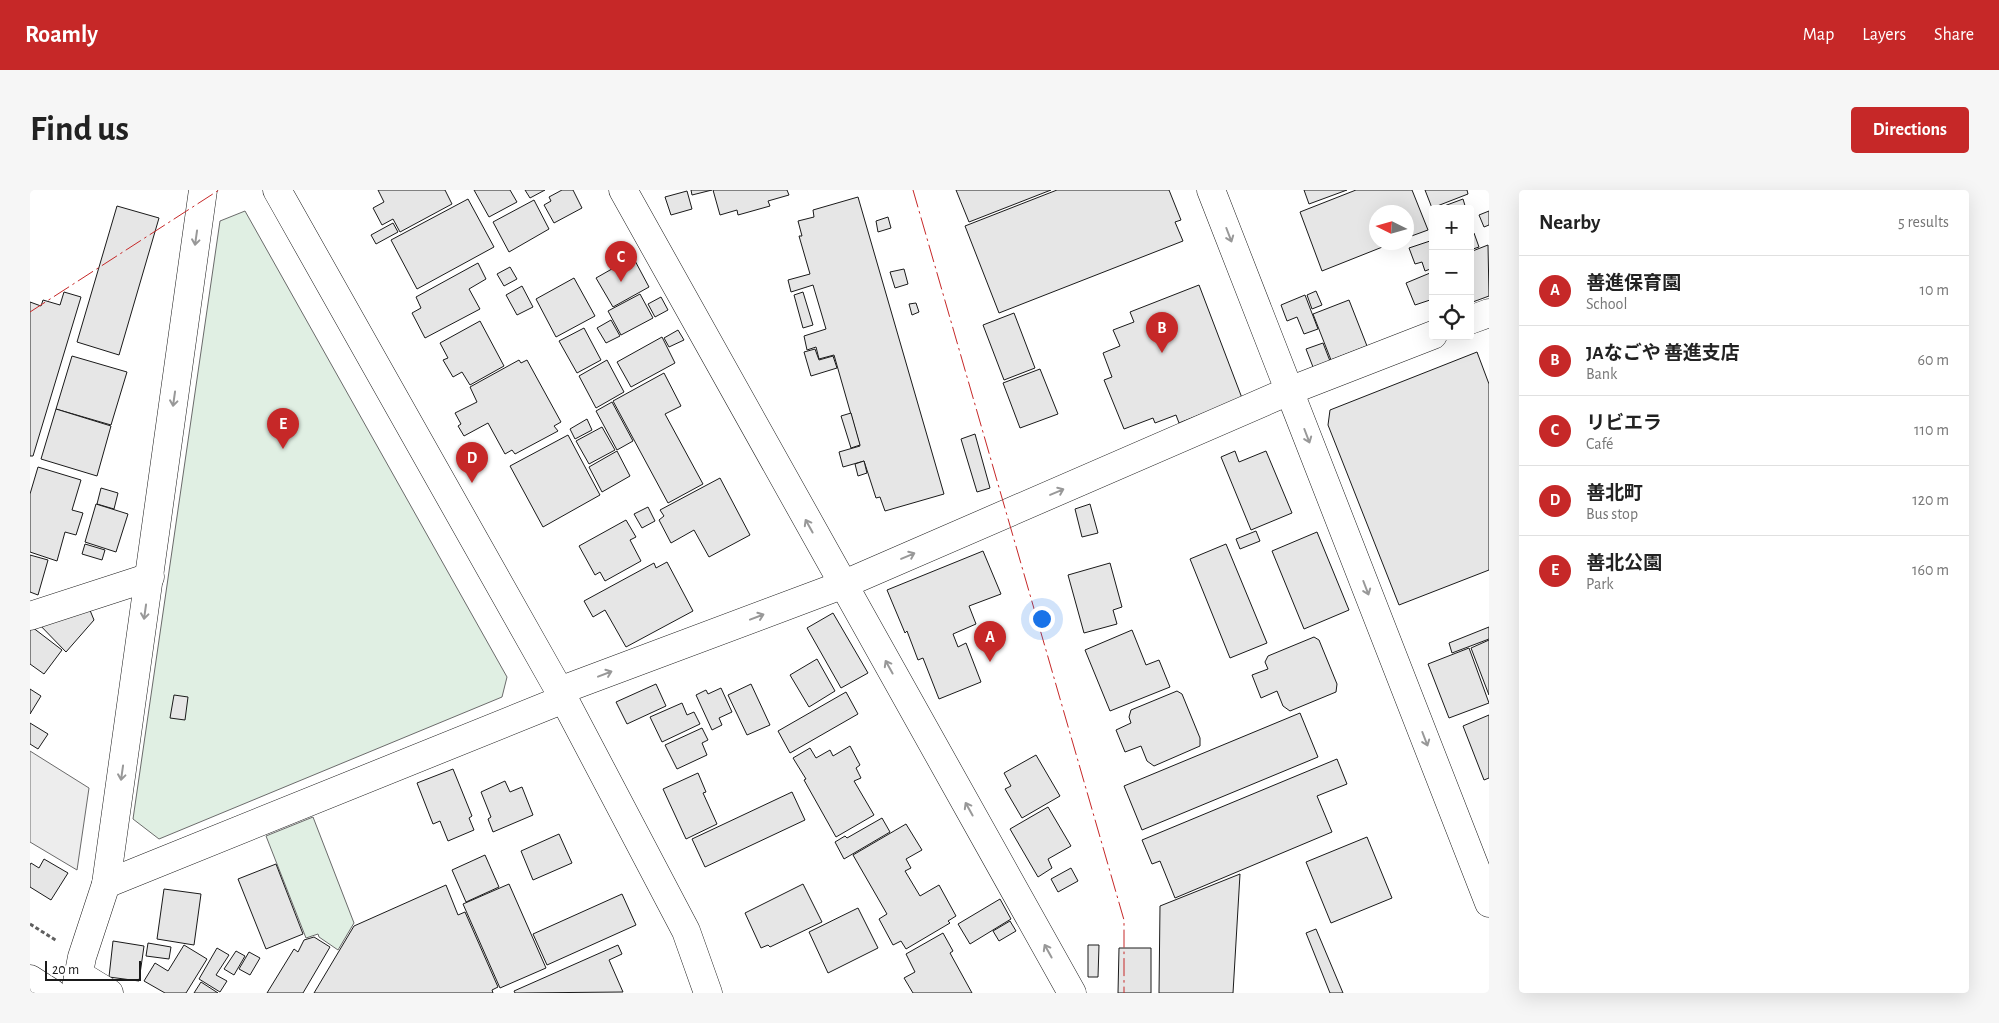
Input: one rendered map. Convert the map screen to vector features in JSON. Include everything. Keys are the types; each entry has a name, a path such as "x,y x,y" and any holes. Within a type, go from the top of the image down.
{"street":[{"path":"109,993 77,983 82,958 106,884 203,190"},
{"path":"277,190 561,695 686,931 708,993"},
{"path":"623,190 842,585 1072,993"},
{"path":"1211,190 1489,903"},
{"path":"1474,319 1489,313"},
{"path":"106,884 561,695 842,585 1289,391 1429,337"},
{"path":"30,616 150,577"},
{"path":"30,979 52,993"}],"green space":[{"path":"245,211 507,677 502,697 159,839 133,819 220,221"},
{"path":"313,817 354,923 338,950 319,937 318,934 306,938 266,836"}],"shaded area":[{"path":"30,751 89,788 77,870 30,842"}],"building":[{"path":"378,190 445,190 452,204 400,232 393,219 382,225 373,208 384,202"},
{"path":"474,190 510,190 517,202 489,217"},
{"path":"525,190 545,190 530,198"},
{"path":"562,190 573,190 582,208 554,223 544,205 551,201 549,197"},
{"path":"691,190 712,190 692,195"},
{"path":"713,190 787,190 789,195 768,201 770,206 738,215 737,210 720,215"},
{"path":"956,190 1051,190 969,222"},
{"path":"1057,190 1169,190 1181,220 1175,222 1183,241 999,313 965,226"},
{"path":"1304,190 1347,190 1309,204"},
{"path":"1356,190 1412,190 1428,230 1414,235 1414,205 1369,205 1369,250 1375,250 1322,271 1300,212"},
{"path":"1425,190 1467,190 1468,194 1440,205 1431,205"},
{"path":"687,191 692,209 671,215 665,197"},
{"path":"858,197 944,494 885,511 880,497 876,498 864,461 843,467 839,452 860,446 834,355 819,359 816,347 807,350 804,336 826,329 813,285 791,292 788,280 810,274 799,236 802,236 798,221 814,217 813,210"},
{"path":"468,199 494,247 417,289 391,240"},
{"path":"1463,199 1465,205 1447,205"},
{"path":"534,200 549,229 509,252 493,222"},
{"path":"117,206 159,218 119,355 77,342"},
{"path":"1489,211 1489,225 1484,227 1479,215"},
{"path":"888,217 891,228 878,232 876,221"},
{"path":"393,223 398,232 376,244 371,235"},
{"path":"1474,233 1479,247 1474,249"},
{"path":"1429,241 1429,270 1425,271 1422,262 1415,264 1410,250 1414,250 1414,246"},
{"path":"1488,245 1489,296 1474,302 1474,295 1474,250"},
{"path":"633,257 649,287 613,307 596,278"},
{"path":"478,263 486,279 469,289 480,309 425,338 412,313 421,308 416,297"},
{"path":"510,267 517,279 504,286 497,274"},
{"path":"904,269 908,284 895,288 890,272"},
{"path":"1429,273 1429,300 1415,305 1406,283"},
{"path":"574,278 595,316 556,337 536,299"},
{"path":"1199,285 1242,398 1179,423 1176,415 1155,423 1153,418 1124,429 1104,380 1112,377 1103,353 1120,346 1113,330 1134,322 1130,312"},
{"path":"522,286 533,307 517,315 506,295"},
{"path":"1316,291 1322,305 1312,309 1307,295"},
{"path":"64,292 81,297 33,456 30,456 30,302 41,306 43,300 60,305"},
{"path":"803,292 813,325 803,328 794,295"},
{"path":"640,294 653,318 621,335 608,311"},
{"path":"1305,295 1318,329 1304,334 1297,317 1287,321 1281,305"},
{"path":"661,297 668,310 655,317 648,304"},
{"path":"1349,300 1367,346 1331,360 1313,314"},
{"path":"916,303 919,312 912,315 909,304"},
{"path":"1014,313 1035,368 1004,380 983,325"},
{"path":"611,320 620,336 606,343 597,328"},
{"path":"480,321 504,366 470,385 462,372 453,377 443,360 448,358 440,343"},
{"path":"584,328 601,360 577,373 559,341"},
{"path":"678,330 684,340 669,347 664,338"},
{"path":"662,337 675,363 631,387 617,362"},
{"path":"1323,343 1330,361 1313,367 1306,349"},
{"path":"815,349 819,360 833,356 837,368 811,376 804,352"},
{"path":"1477,352 1489,384 1489,570 1399,605 1328,425 1330,410"},
{"path":"72,356 127,372 111,425 56,409"},
{"path":"519,360 521,363 527,360 561,422 554,426 558,431 515,454 512,450 505,454 488,423 464,436 458,426 461,424 455,413 477,402 470,387"},
{"path":"607,360 624,392 596,408 579,376"},
{"path":"1040,369 1058,414 1020,428 1003,383"},
{"path":"664,373 681,406 665,414 703,484 668,503 613,401"},
{"path":"612,402 633,441 617,450 596,411"},
{"path":"56,409 111,426 97,476 41,459"},
{"path":"851,413 860,445 851,448 841,416"},
{"path":"587,419 592,430 575,439 570,429"},
{"path":"602,427 615,450 589,464 576,441"},
{"path":"975,434 990,488 977,492 961,439"},
{"path":"568,435 600,495 543,527 510,466"},
{"path":"617,451 630,476 602,492 589,467"},
{"path":"1235,451 1239,462 1266,451 1292,513 1251,530 1221,457"},
{"path":"864,461 867,473 858,476 855,464"},
{"path":"38,467 81,480 72,510 83,513 76,535 65,532 57,561 30,552 30,494"},
{"path":"720,478 750,535 709,557 694,530 671,543 659,520 664,516 660,510"},
{"path":"101,488 118,493 114,509 97,504"},
{"path":"96,504 128,514 116,552 85,542"},
{"path":"1090,504 1098,533 1082,537 1075,509"},
{"path":"648,507 655,521 642,528 634,514"},
{"path":"626,520 636,537 630,540 641,561 605,581 600,572 595,575 579,546"},
{"path":"1256,531 1260,541 1240,549 1236,539"},
{"path":"1317,532 1349,610 1304,629 1272,551"},
{"path":"85,544 105,550 102,560 82,554"},
{"path":"1226,544 1267,643 1230,658 1190,559"},
{"path":"983,551 1001,594 969,606 976,624 953,634 958,647 966,643 981,682 939,699 923,658 918,660 907,631 905,633 887,590"},
{"path":"30,555 48,560 38,595 30,592"},
{"path":"667,562 693,611 626,647 605,610 593,617 584,601 654,563 656,568"},
{"path":"1110,563 1122,607 1113,610 1117,624 1084,633 1068,575"},
{"path":"87,603 94,620 66,652 35,620"},
{"path":"833,613 868,673 841,688 807,628"},
{"path":"32,627 62,650 44,674 30,664 30,630"},
{"path":"1489,627 1489,639 1452,653 1449,643"},
{"path":"1132,630 1146,665 1159,660 1170,687 1110,711 1085,650"},
{"path":"1314,637 1319,640 1337,684 1336,692 1290,711 1283,706 1277,691 1261,698 1252,675 1268,669 1265,662 1268,656"},
{"path":"1489,640 1489,695 1471,648"},
{"path":"1469,648 1489,703 1449,718 1428,664"},
{"path":"817,659 835,691 809,707 790,675"},
{"path":"656,684 666,706 627,724 616,702"},
{"path":"751,684 770,725 747,735 728,695"},
{"path":"721,688 732,712 719,718 722,725 712,730 696,695 706,690 708,694"},
{"path":"30,689 41,696 30,714"},
{"path":"1177,691 1182,694 1200,738 1200,746 1154,766 1147,761 1141,746 1125,752 1116,730 1131,723 1129,717 1131,710"},
{"path":"846,692 858,714 790,753 778,731"},
{"path":"174,695 188,697 185,720 170,718"},
{"path":"682,703 687,715 694,712 700,724 662,742 650,717"},
{"path":"1300,713 1318,757 1142,830 1124,786"},
{"path":"1489,715 1489,778 1484,780 1463,726"},
{"path":"30,723 48,734 38,749 30,744"},
{"path":"702,728 708,740 702,743 707,755 677,769 665,745"},
{"path":"850,746 860,765 856,768 861,778 854,781 874,815 836,837 793,758 810,748 816,758 830,750 833,756"},
{"path":"1036,755 1060,796 1022,818 1005,789 1011,786 1004,773"},
{"path":"1337,759 1347,784 1317,796 1332,832 1175,898 1160,861 1152,864 1142,840"},
{"path":"453,769 472,816 469,818 474,830 448,841 440,821 433,824 417,783"},
{"path":"698,773 706,792 703,793 717,824 686,839 663,789"},
{"path":"505,781 510,792 522,787 533,815 493,832 488,819 491,817 481,792"},
{"path":"792,792 805,820 705,867 692,839"},
{"path":"1048,807 1071,846 1048,859 1052,868 1038,877 1010,829"},
{"path":"882,818 890,832 844,859 835,842 845,836 847,838"},
{"path":"906,824 922,850 906,859 911,868 905,871 920,896 939,885 956,916 948,921 950,923 906,949 901,941 893,945 879,919 887,914 853,855"},
{"path":"559,834 572,863 533,880 521,851"},
{"path":"1367,837 1392,898 1331,923 1306,862"},
{"path":"485,855 499,887 466,902 452,870"},
{"path":"44,859 68,873 51,900 30,887 31,863 39,868"},
{"path":"276,864 303,934 266,949 238,879"},
{"path":"1071,868 1078,881 1058,892 1051,879"},
{"path":"1240,874 1233,993 1159,993 1160,906"},
{"path":"509,884 546,968 500,988 463,904"},
{"path":"803,884 822,922 770,947 768,945 761,948 745,913"},
{"path":"446,885 458,915 465,912 498,987 492,990 493,993 314,993 354,926"},
{"path":"164,889 201,894 194,945 157,939"},
{"path":"622,894 636,925 547,965 533,934"},
{"path":"1000,899 1011,919 970,944 958,924"},
{"path":"858,908 878,948 828,973 809,932"},
{"path":"1010,921 1016,931 999,941 993,931"},
{"path":"1316,929 1343,993 1330,993 1306,933"},
{"path":"943,933 953,951 950,953 972,993 913,993 904,978 915,972 906,954"},
{"path":"314,937 330,947 303,993 267,993 294,949 298,952 304,940"},
{"path":"113,941 144,946 139,981 109,977"},
{"path":"148,943 171,947 169,959 146,956"},
{"path":"184,945 207,959 186,993 165,993 144,981 155,963 168,971"},
{"path":"618,945 622,954 609,960 623,992 515,993 514,991"},
{"path":"1088,945 1099,945 1098,977 1088,977"},
{"path":"217,948 229,955 216,975 227,981 220,992 199,979"},
{"path":"1119,948 1151,948 1151,993 1118,993"},
{"path":"236,951 245,956 234,975 224,969"},
{"path":"249,952 260,958 250,975 239,969"},
{"path":"201,982 218,993 194,993"}],"power":[{"path":"30,312 219,190"},
{"path":"913,190 1124,920 1124,993"}],"place":[{"name":"リビエラ","path":"621,282"},
{"name":"JAなごや 善進支店","path":"1162,353"},
{"name":"善北公園","path":"283,449"},
{"name":"善北町","path":"472,483"},
{"name":"善進保育園","path":"990,662"}]}
